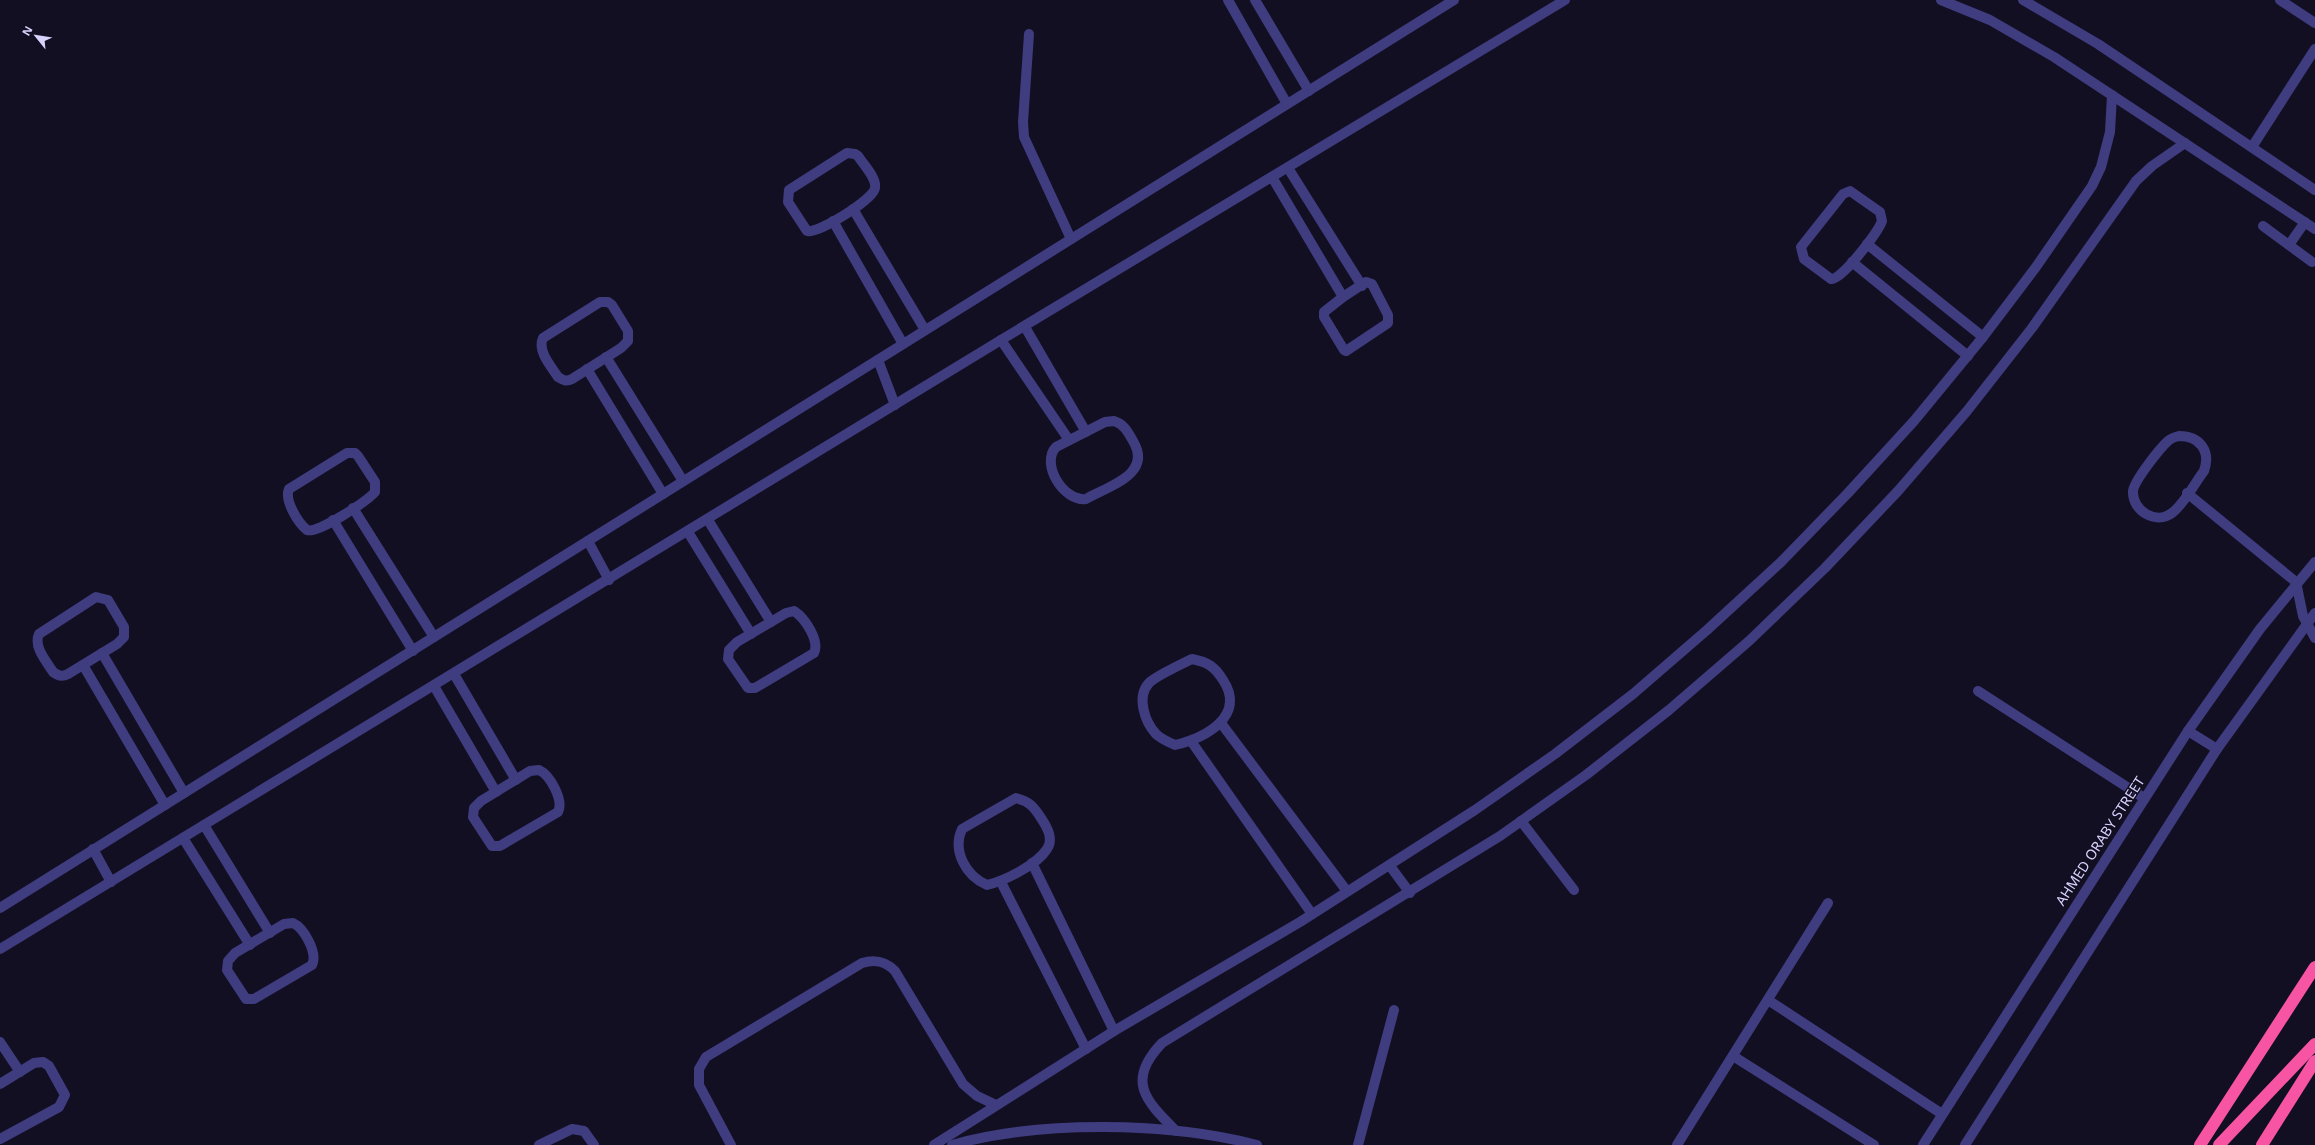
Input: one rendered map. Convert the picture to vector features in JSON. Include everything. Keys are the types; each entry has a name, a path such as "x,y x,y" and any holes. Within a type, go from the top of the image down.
{"highway":[{"path":"2200,1145 2315,967"},
{"path":"2219,1145 2315,1044"},
{"path":"2262,1145 2315,1061"}],"street":[{"path":"1228,0 1287,104"},
{"path":"1255,0 1309,91"},
{"path":"0,908 1454,0"},
{"path":"0,949 708,520 1001,340 1565,0"},
{"path":"1941,0 1990,20 2054,57 2315,229"},
{"path":"2023,0 2098,44 2315,190"},
{"path":"2280,0 2315,23"},
{"path":"1029,34 1023,122 1024,137 1071,239"},
{"path":"2252,148 2315,49"},
{"path":"934,1145 1114,1031 1312,914 1346,890 1390,866 1475,810 1555,754 1633,694 1708,630 1780,563 1848,494 1914,421 1968,356 2036,267 2098,174 2107,149 2112,95"},
{"path":"1176,1131 1150,1104 1144,1092 1142,1079 1146,1064 1162,1043 1410,893 1521,821 1586,775 1669,710 1749,641 1825,568 1898,491 1967,411 2032,328 2136,181 2152,166 2185,143"},
{"path":"851,153 858,156 876,187 872,196 853,208 815,232 808,231 788,202 788,194 792,187 851,153"},
{"path":"1288,168 1362,286"},
{"path":"1272,177 1343,297"},
{"path":"1847,192 1855,193 1880,212 1882,216 1880,226 1867,244 1839,278 1831,279 1804,259 1800,251 1802,243 1847,192"},
{"path":"853,208 925,330"},
{"path":"833,221 903,344"},
{"path":"2289,245 2305,222"},
{"path":"2263,226 2312,262"},
{"path":"1867,244 1983,337"},
{"path":"1852,262 1968,356"},
{"path":"1366,282 1372,284 1388,319 1388,323 1346,351 1342,349 1324,317 1327,309 1343,297 1362,286 1366,282"},
{"path":"604,301 612,305 629,336 625,345 606,357 587,370 568,380 561,379 558,377 542,351 541,342 546,335 604,301"},
{"path":"1024,327 1086,432"},
{"path":"1001,340 1069,440"},
{"path":"606,357 683,481"},
{"path":"878,360 895,405"},
{"path":"587,370 663,494"},
{"path":"1110,421 1124,426 1139,454 1134,471 1086,499 1074,498 1065,492 1050,464 1052,452 1069,440 1086,432 1110,421"},
{"path":"2179,436 2193,438 2199,442 2206,455 2204,471 2187,493 2173,512 2157,518 2149,516 2141,511 2134,498 2135,483 2167,442 2179,436"},
{"path":"351,452 358,456 375,482 376,486 371,496 353,508 315,531 307,530 288,502 287,493 292,486 351,452"},
{"path":"2187,493 2296,582 2300,607 2306,624 2315,638"},
{"path":"353,508 434,637"},
{"path":"334,520 412,651"},
{"path":"708,520 771,622"},
{"path":"688,532 752,634"},
{"path":"588,541 609,580"},
{"name":"AHMED ORABY STREET","path":"1923,1145 2188,731 2238,658 2296,582 2315,562"},
{"path":"100,597 108,600 124,627 125,632 121,640 102,653 64,676 57,675 38,647 37,638 42,631 100,597"},
{"path":"790,611 797,613 815,641 816,649 811,656 751,689 744,685 728,659 728,654 732,645 752,634 790,611"},
{"path":"1965,1145 2217,749 2315,613"},
{"path":"102,653 184,793"},
{"path":"1192,659 1207,662 1217,669 1229,689 1231,701 1227,715 1221,723 1191,741 1175,745 1156,734 1146,717 1143,707 1144,696 1149,684 1192,659"},
{"path":"83,665 165,805"},
{"path":"454,674 516,780"},
{"path":"434,686 496,792"},
{"path":"1978,692 2144,798"},
{"path":"1221,723 1346,890"},
{"path":"2188,731 2217,749"},
{"path":"1191,741 1312,914"},
{"path":"534,770 542,771 560,799 560,807 555,815 496,847 488,843 472,813 477,804 496,792 534,770"},
{"path":"1016,798 1026,800 1034,806 1048,829 1049,839 1047,849 1032,863 1001,882 987,885 972,876 960,855 958,838 962,829 1016,798"},
{"path":"1521,821 1574,890"},
{"path":"204,825 270,933"},
{"path":"183,838 250,945"},
{"path":"93,849 111,882"},
{"path":"1032,863 1114,1031"},
{"path":"1390,866 1410,893"},
{"path":"1001,882 1086,1049"},
{"path":"1677,1145 1828,903"},
{"path":"288,923 296,924 314,952 314,960 309,968 250,1000 243,996 227,970 227,966 231,957 270,933 288,923"},
{"path":"731,1145 699,1085 699,1069 706,1057 862,963 869,961 883,962 895,971 963,1084 977,1096 996,1105"},
{"path":"1768,1000 1942,1114"},
{"path":"1358,1145 1394,1010"},
{"path":"0,1042 20,1072"},
{"path":"1733,1056 1874,1145"},
{"path":"0,1084 38,1062 49,1066 64,1091 64,1100 59,1107 0,1139"},
{"path":"540,1145 572,1128 584,1131 594,1145"},
{"path":"952,1145 994,1137 1068,1129 1133,1128 1176,1131 1257,1145"}]}
